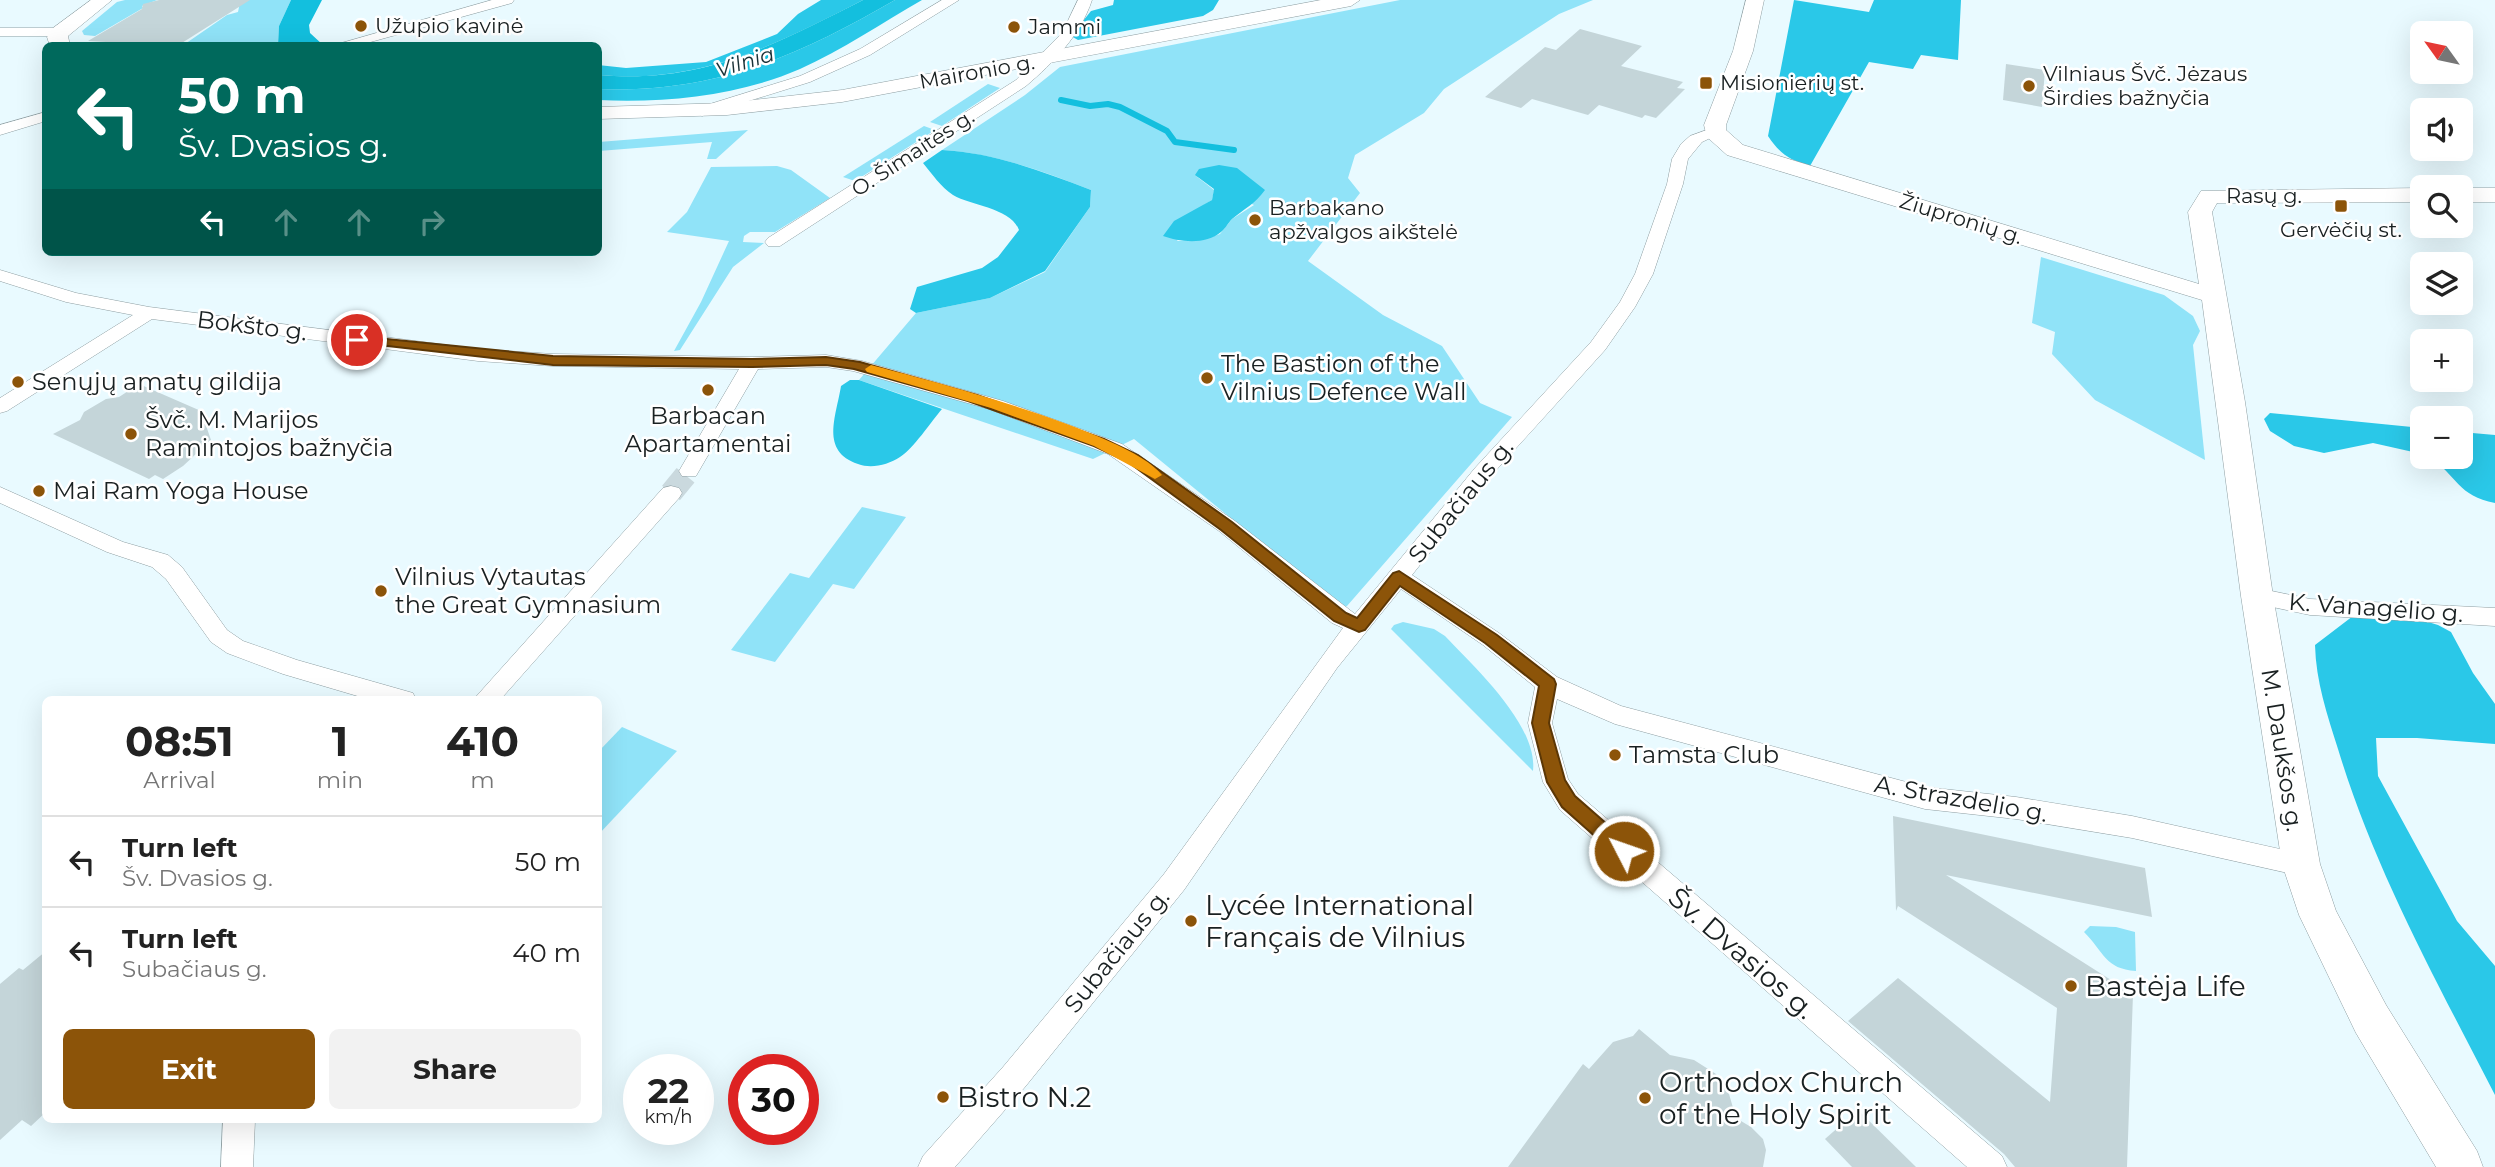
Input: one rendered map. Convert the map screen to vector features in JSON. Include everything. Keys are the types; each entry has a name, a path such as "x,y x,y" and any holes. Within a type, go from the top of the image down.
{"main road":[{"path":"60,39 103,0"},
{"name":"Maironio g.","path":"602,113 702,111 826,98 1049,59 1352,0"},
{"path":"1715,132 1718,116 1742,51 1755,0"},
{"name":"Žiupronių g.","path":"1715,132 1730,147 1751,156 2214,296"},
{"name":"Rasų g.","path":"2214,296 2200,212 2209,196 2410,195"},
{"path":"2473,195 2495,195"},
{"name":"M. Daukšos g.","path":"2214,296 2257,596 2301,864 2318,915 2371,1020 2461,1167"}],"street":[{"path":"349,42 507,0"},
{"path":"702,111 805,79 865,52 952,0"},
{"name":"O. Šimaitės g.","path":"774,242 993,102 1049,59 1076,20 1085,0"},
{"path":"0,32 60,39"},
{"path":"826,98 827,81 860,59 865,52"},
{"path":"792,103 795,88 805,79"},
{"path":"0,130 42,117"},
{"name":"Subačiaus g.","path":"934,1167 1014,1077 1174,882 1278,733 1359,626 1482,473 1598,346 1620,317 1644,274 1675,184 1680,159 1696,139 1715,132"},
{"name":"Bokšto g.","path":"0,275 72,298 149,313 520,358 752,363 826,361 855,365 996,405 1099,442 1133,459 1227,526 1340,617 1359,626"},
{"path":"0,407 149,313"},
{"path":"690,471 752,363"},
{"path":"489,696 671,493"},
{"path":"0,494 115,547 160,561 174,573 219,636 235,648 292,668 390,696"},
{"path":"1399,577 1491,639 1548,684"},
{"name":"K. Vanagėlio g.","path":"2257,596 2310,607 2495,617"},
{"name":"A. Strazdelio g.","path":"1548,684 1615,714 1925,797 2016,808 2132,827 2301,864"},
{"name":"Šv. Dvasios g.","path":"1548,684 1541,723 1556,782 1569,802 1991,1167"},
{"path":"237,1167 239,1123"}],"shaded area":[{"path":"157,0 142,6 143,8 95,36 84,35 82,31 117,2"},
{"path":"238,0 291,0 279,26 278,42 188,42 227,15 238,12 239,7 234,7"},
{"path":"821,0 863,0 799,32 736,58 671,73 602,75 602,65 626,68 706,62 777,34 798,14"},
{"path":"895,0 922,0 800,69 752,86 675,99 602,100 602,89 641,89 718,78 788,54"},
{"path":"1114,0 1219,0 1213,10 1203,16 1078,40 1071,36 1091,11 1113,5"},
{"path":"1400,0 1593,0 1559,14 1444,89 1424,113 1355,155 1348,178 1360,193 1308,261 1383,315 1442,346 1480,403 1512,417 1342,609 1134,439 1093,459 859,380 916,313 990,298 1045,272 1090,207 1091,190 999,159 942,150 1025,95 1060,67","holes":["1196,176 1254,205 1232,219 1220,234 1202,240 1177,241 1196,210 1212,200 1214,190"]},
{"path":"1794,0 1869,12 1874,0 1961,0 1958,60 1921,55 1913,69 1869,62 1810,166 1803,164 1781,152 1768,136"},
{"path":"988,84 1000,88 942,126 930,122"},
{"path":"924,126 935,130 855,181 843,177"},
{"path":"748,130 716,159 707,159 712,142 602,151 602,142"},
{"path":"942,150 1000,159 1073,183 1091,190 1090,207 1045,271 990,298 916,313 910,309 917,287 982,268 998,257 1019,230 1015,223 1000,212 961,199 941,184 923,163"},
{"path":"1219,165 1237,168 1265,190 1215,236 1193,241 1163,236 1174,221 1212,200 1214,189 1195,175 1199,169"},
{"path":"777,166 791,170 830,198 775,232 750,232 744,236 743,242 764,243 733,267 680,350 674,351 701,302 729,241 667,232 687,212 711,167"},
{"path":"2041,257 2164,295 2193,316 2200,331 2193,345 2205,460 2095,400 2052,354 2055,332 2032,323"},
{"path":"850,380 859,380 942,409 916,442 900,457 879,465 858,464 839,451 833,432 841,386"},
{"path":"2270,413 2410,427 2410,451 2373,443 2324,453 2294,446 2270,431 2264,419"},
{"path":"2473,433 2495,435 2495,503 2473,496 2444,469 2473,469"},
{"path":"862,507 906,517 854,589 833,584 775,662 731,650 790,573 809,578"},
{"path":"2353,616 2415,618 2451,632 2473,673 2495,704 2495,744 2376,738 2378,776 2457,921 2495,966 2495,1095 2389,882 2353,794 2330,723 2320,685 2315,645"},
{"path":"1403,622 1434,629 1445,636 1487,680 1515,716 1525,735 1532,753 1533,771 1391,629"},
{"path":"622,727 677,751 602,831 602,748"},
{"path":"2090,926 2116,927 2135,932 2136,971 2111,963 2084,932"}],"water":[{"path":"291,0 322,0 309,25 310,33 320,42 278,42 279,26"},
{"name":"Vilnia","path":"863,0 895,0 823,39 718,78 641,89 602,89 602,75 637,76 705,67 737,58 799,32"}],"building":[{"path":"159,0 250,0 183,42 88,41 142,9 143,4"},
{"path":"1580,29 1642,46 1621,66 1683,82 1677,88 1685,89 1656,118 1645,115 1642,118 1599,105 1588,115 1532,99 1521,108 1485,97 1545,47 1556,50"},
{"name":"Vilniaus Švč. Jėzaus Širdies bažnyčia","path":"2006,64 2045,70 2042,107 2003,100"},
{"name":"Švč. M. Marijos Ramintojos bažnyčia","path":"139,384 201,411 211,440 183,466 163,479 155,475 149,479 53,434 80,420 84,412 106,399 119,397"},
{"name":"Bastėja Life","path":"1893,816 2145,868 2152,917 1946,875 2133,994 2127,1167 2015,1167 2004,1154 1848,1021 1898,978 2050,1102 2057,1008 1898,906 1896,911"},
{"path":"42,954 42,1116 31,1126 22,1120 0,1140 0,984 19,968 23,970"},
{"name":"Orthodox Church of the Holy Spirit","path":"1639,1029 1670,1055 1694,1060 1716,1074 1729,1094 1736,1118 1751,1127 1763,1139 1766,1150 1763,1167 1508,1167 1583,1064 1589,1069 1613,1042 1633,1036"},
{"path":"1858,1110 1916,1167 1852,1167 1825,1139"}],"waterway":[{"path":"1061,100 1090,106 1108,104 1120,107 1167,131 1175,142 1234,150"}],"tunnel":[{"path":"671,493 689,471"}],"slow traffic":[{"path":"871,369 996,405 1099,442 1133,459 1155,475"}],"place":[{"name":"Užupio kavinė","path":"361,26"},
{"name":"Jammi","path":"1014,27"},
{"name":"Misionierių st.","path":"1706,83"},
{"name":"Vilniaus Švč. Jėzaus Širdies bažnyčia","path":"2029,86"},
{"name":"Gervėčių st.","path":"2341,206"},
{"name":"Barbakano apžvalgos aikštelė","path":"1255,220"},
{"name":"The Bastion of the Vilnius Defence Wall","path":"1207,378"},
{"name":"Senųjų amatų gildija","path":"18,382"},
{"name":"Barbacan Apartamentai","path":"708,390"},
{"name":"Švč. M. Marijos Ramintojos bažnyčia","path":"131,434"},
{"name":"Mai Ram Yoga House","path":"39,491"},
{"name":"Vilnius Vytautas the Great Gymnasium","path":"381,591"},
{"name":"Tamsta Club","path":"1615,755"},
{"name":"Lycée International Français de Vilnius","path":"1191,921"},
{"name":"Bastėja Life","path":"2071,986"},
{"name":"Bistro N.2","path":"943,1097"},
{"name":"Orthodox Church of the Holy Spirit","path":"1645,1098"}],"route":[{"path":"357,340 478,355 553,360 752,363 826,361 855,365 926,384 996,405 1099,442 1133,459 1227,526 1340,617 1359,626 1399,577 1491,639 1548,684 1541,723 1556,782 1569,802 1624,851"}]}
